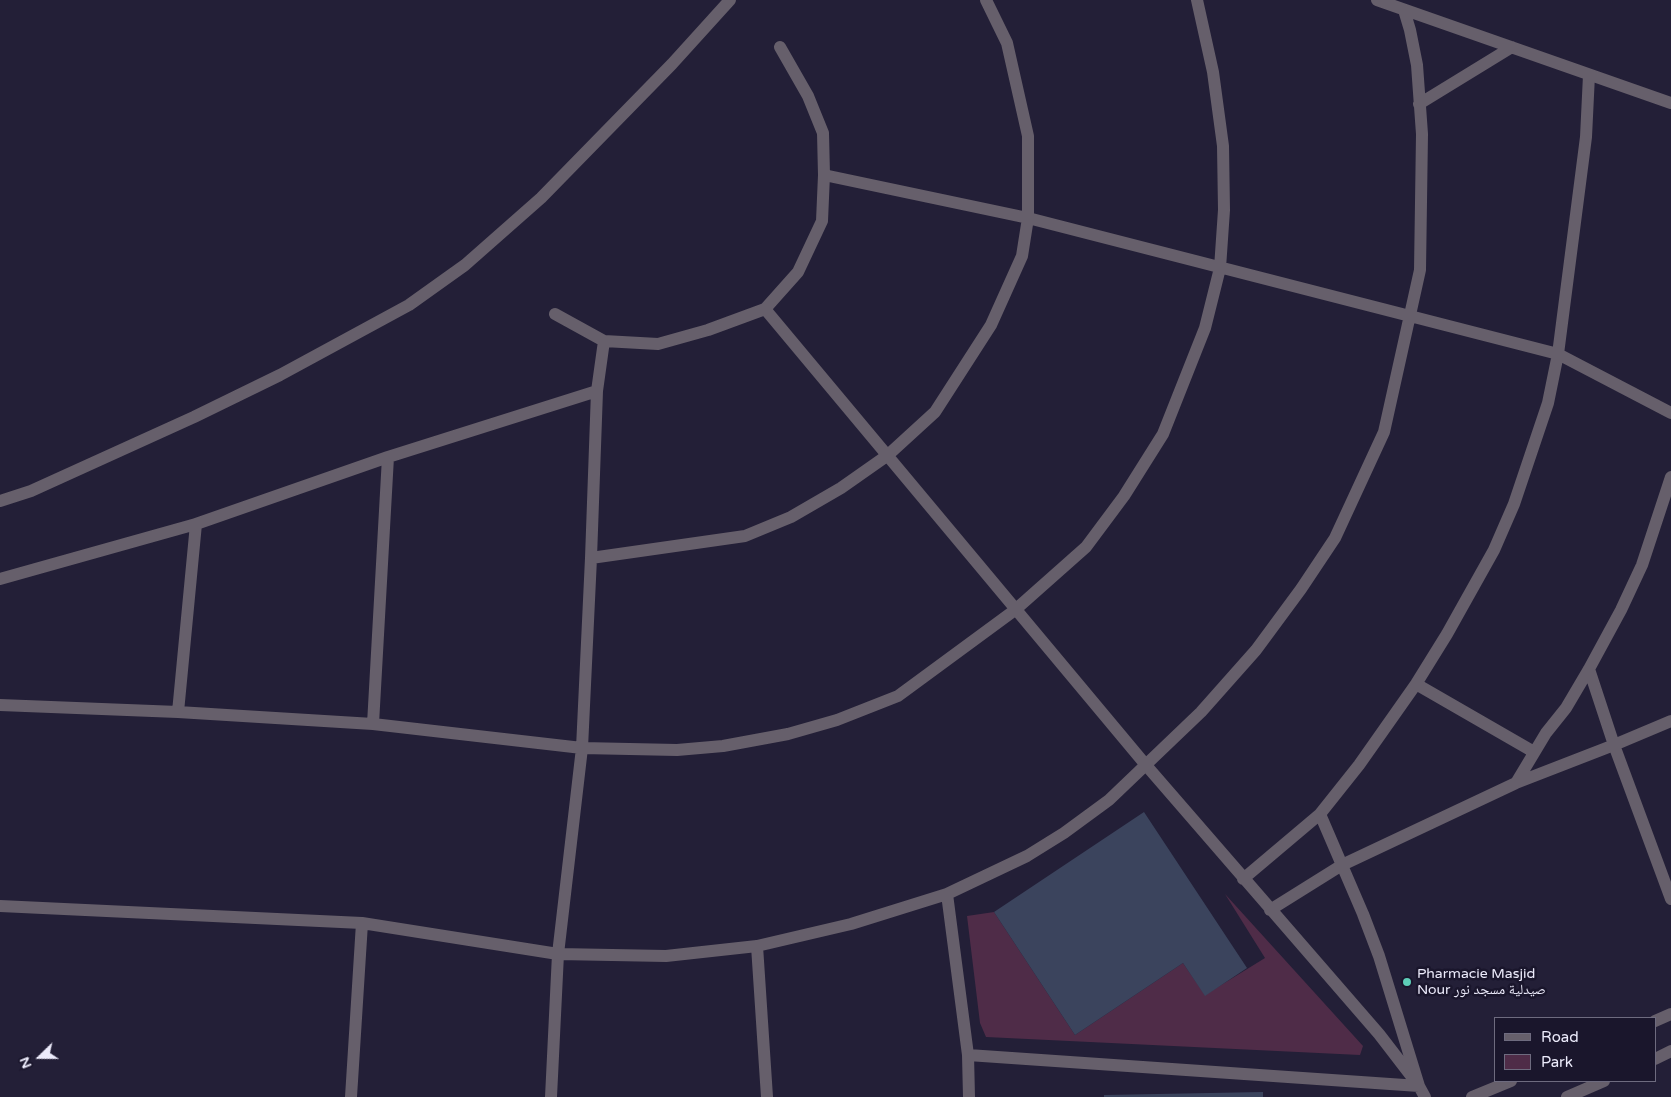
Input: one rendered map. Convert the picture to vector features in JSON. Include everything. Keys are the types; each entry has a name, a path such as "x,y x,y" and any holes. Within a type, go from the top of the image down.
{"street":[{"path":"0,501 31,492 194,417 280,375 409,304 465,265 541,198 672,64 730,0"},
{"path":"591,558 745,536 791,517 841,488 888,455 935,412 991,325 1022,256 1028,218 1028,136 1007,43 986,0"},
{"path":"0,705 178,712 373,724 582,748 677,750 723,746 788,734 837,720 898,696 1015,610 1086,547 1124,496 1163,434 1205,328 1220,268 1224,210 1223,146 1213,72 1197,0"},
{"path":"1377,0 1671,103"},
{"path":"0,906 362,922 558,954 666,956 757,946 851,924 947,894 1027,856 1064,833 1109,800 1201,712 1256,650 1335,538 1384,432 1420,270 1422,144 1417,65 1404,10"},
{"path":"555,314 604,341 658,344 708,330 765,309 798,272 822,221 823,133 808,96 780,47"},
{"path":"1419,104 1512,47"},
{"path":"1243,879 1320,814 1359,765 1416,684 1447,634 1494,550 1514,504 1548,403 1558,354 1586,137 1589,75"},
{"path":"824,176 1028,218 1558,354 1671,413"},
{"path":"765,309 1145,764 1379,1034 1422,1092"},
{"path":"551,1097 558,954 582,748 597,391 604,341"},
{"path":"0,579 196,524 388,457 597,391"},
{"path":"373,724 388,457"},
{"path":"1516,783 1534,752 1566,708 1621,610 1642,565 1671,477"},
{"path":"178,712 196,524"},
{"path":"1590,668 1614,745 1671,899"},
{"path":"1416,684 1534,752"},
{"path":"1270,910 1342,865 1516,783 1671,721"},
{"path":"1320,814 1379,956 1422,1092"},
{"path":"947,894 968,1055 969,1097"},
{"path":"351,1097 362,922"},
{"path":"757,946 767,1097"},
{"path":"1656,1021 1671,1014"},
{"path":"1656,1059 1671,1052"},
{"path":"968,1055 1422,1092"},
{"path":"1472,1097 1509,1082"},
{"path":"1567,1097 1602,1082"}],"green space":[{"path":"1225,894 1363,1046 1360,1055 986,1037 980,1023 967,916 994,912 1075,1035 1183,963 1205,995 1265,958"}],"building":[{"path":"1144,812 1247,968 1205,996 1183,963 1075,1035 994,912"},
{"path":"1263,1092 1263,1097 1104,1097 1104,1095"}],"place":[{"name":"Pharmacie Masjid Nour صيدلية مسجد نور","path":"1407,982"}]}
